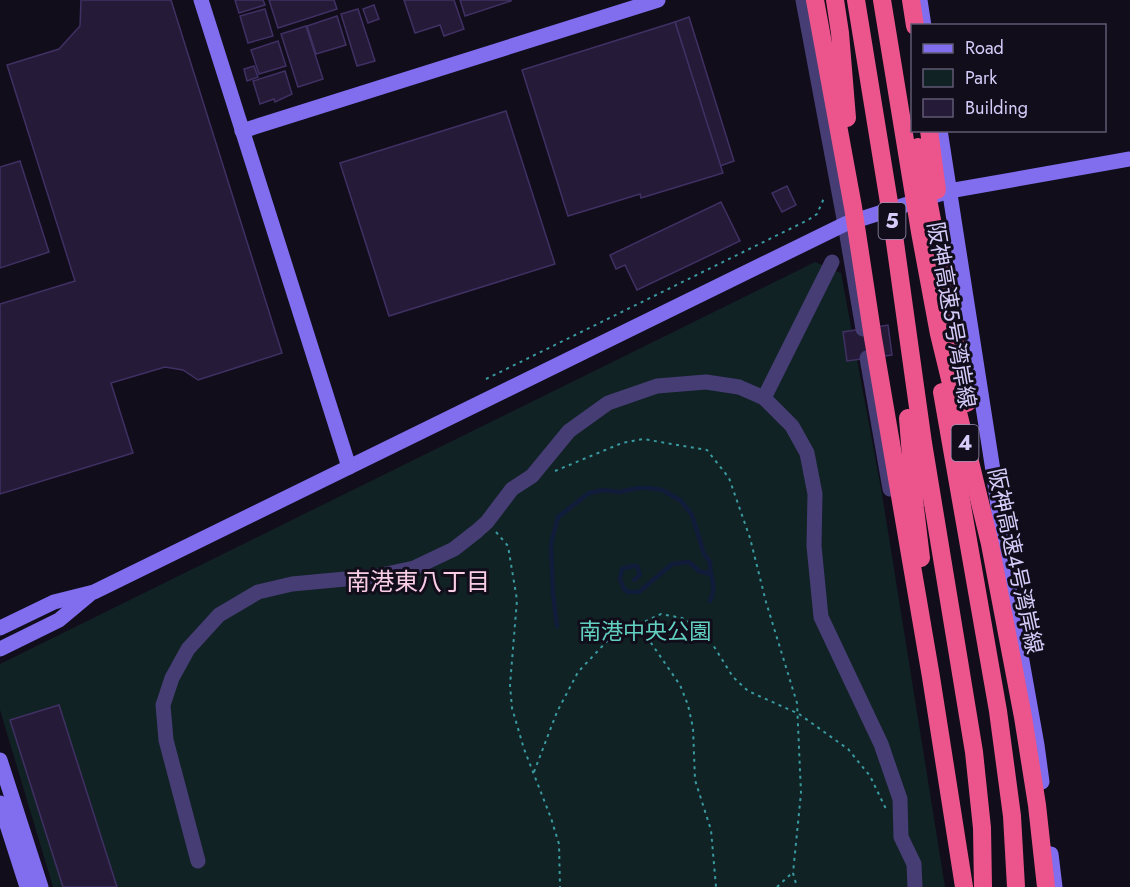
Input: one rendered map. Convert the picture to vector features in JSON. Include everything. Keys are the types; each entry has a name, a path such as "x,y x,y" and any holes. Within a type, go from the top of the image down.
{"highway":[{"path":"815,0 854,207 873,338 964,887"},
{"path":"835,0 840,33 854,207"},
{"path":"851,0 886,221 905,380 915,508 954,763 957,826 955,887"},
{"name":"阪神高速5号湾岸線","path":"856,0 892,221 923,443 974,752 982,828 983,887"},
{"name":"阪神高速5号湾岸線","path":"876,0 914,234 998,711 1012,816 1016,887"},
{"name":"阪神高速4号湾岸線","path":"882,0 935,312 990,544 1021,706 1037,805 1046,887"},
{"path":"893,0 911,108"},
{"path":"911,0 915,24"},
{"path":"915,132 969,410 1009,588"},
{"path":"929,132 945,281"}],"street":[{"path":"201,0 349,467"},
{"path":"242,131 658,0"},
{"path":"803,0 863,329"},
{"path":"920,0 924,24"},
{"path":"940,132 1009,588 1037,745 1055,887"},
{"path":"0,628 54,602 94,592 845,224 949,191 1130,159"},
{"path":"764,398 832,262"},
{"path":"867,358 923,680 964,887"},
{"path":"198,861 166,740 163,705 172,678 188,649 219,615 258,592 292,584 377,576 414,568 454,549 487,522 512,489 532,476 569,430 608,403 657,386 706,382 739,387 764,398 792,426 807,453 815,494 814,546 821,617 881,744 900,799 901,837 914,864 915,887"},
{"path":"0,650 59,620 94,592"},
{"path":"0,760 41,887"},
{"path":"0,803 27,887"}],"path":[{"path":"486,379 808,220 817,214 825,194"},
{"path":"532,476 554,472 622,443 643,439 707,450 729,478 747,528 799,714 801,793 793,873 797,887"},
{"path":"487,522 508,546 513,568 517,600 510,685 512,708 524,749 559,844 560,887"},
{"path":"534,772 557,712 578,672 610,638 661,614 682,618 698,626 733,677 748,691 799,714 848,749 870,776 887,812"},
{"path":"638,624 680,685 688,705 693,728 695,780 711,830 716,887"},
{"path":"777,887 793,873"}],"green space":[{"name":"南港中央公園","path":"815,262 841,273 882,494 945,887 53,887 0,710 0,664"}],"building":[{"path":"81,0 171,0 282,353 198,380 183,370 165,367 111,383 133,453 0,494 0,304 75,281 7,65 59,49 80,26"},
{"path":"235,0 263,0 265,5 239,13"},
{"path":"269,0 334,0 337,9 278,28"},
{"path":"404,0 454,0 464,29 444,36 440,25 415,33"},
{"path":"460,0 511,0 511,1 465,16"},
{"path":"374,5 379,19 368,23 363,9"},
{"path":"265,9 273,36 248,43 240,16"},
{"path":"358,9 375,61 357,66 341,14"},
{"path":"337,16 346,45 316,54 307,26"},
{"path":"689,17 734,161 720,166 675,22"},
{"path":"675,22 723,173 641,198 640,194 568,216 522,70"},
{"path":"306,26 323,79 298,87 281,34"},
{"path":"278,41 286,66 259,74 251,50"},
{"path":"254,66 258,77 247,81 244,69"},
{"path":"285,71 292,94 275,102 274,99 260,104 253,81"},
{"path":"506,111 555,264 389,316 340,163"},
{"path":"20,161 49,252 0,268 0,167"},
{"path":"787,186 796,205 782,212 772,193"},
{"path":"721,202 740,241 637,290 625,265 616,269 610,255"},
{"path":"888,325 892,355 847,361 843,332"},
{"path":"59,705 117,887 63,887 10,720"}],"waterway":[{"path":"557,626 551,544 558,517 589,493 603,490 619,492 649,488 662,490 681,501 692,515 704,554 710,562 713,585 710,601"},
{"path":"634,580 640,575 637,566 622,569 620,579 624,589 628,592 639,592 672,564 689,562 699,571 711,574"}],"district":[{"name":"南港東八丁目","path":"418,582"}]}
